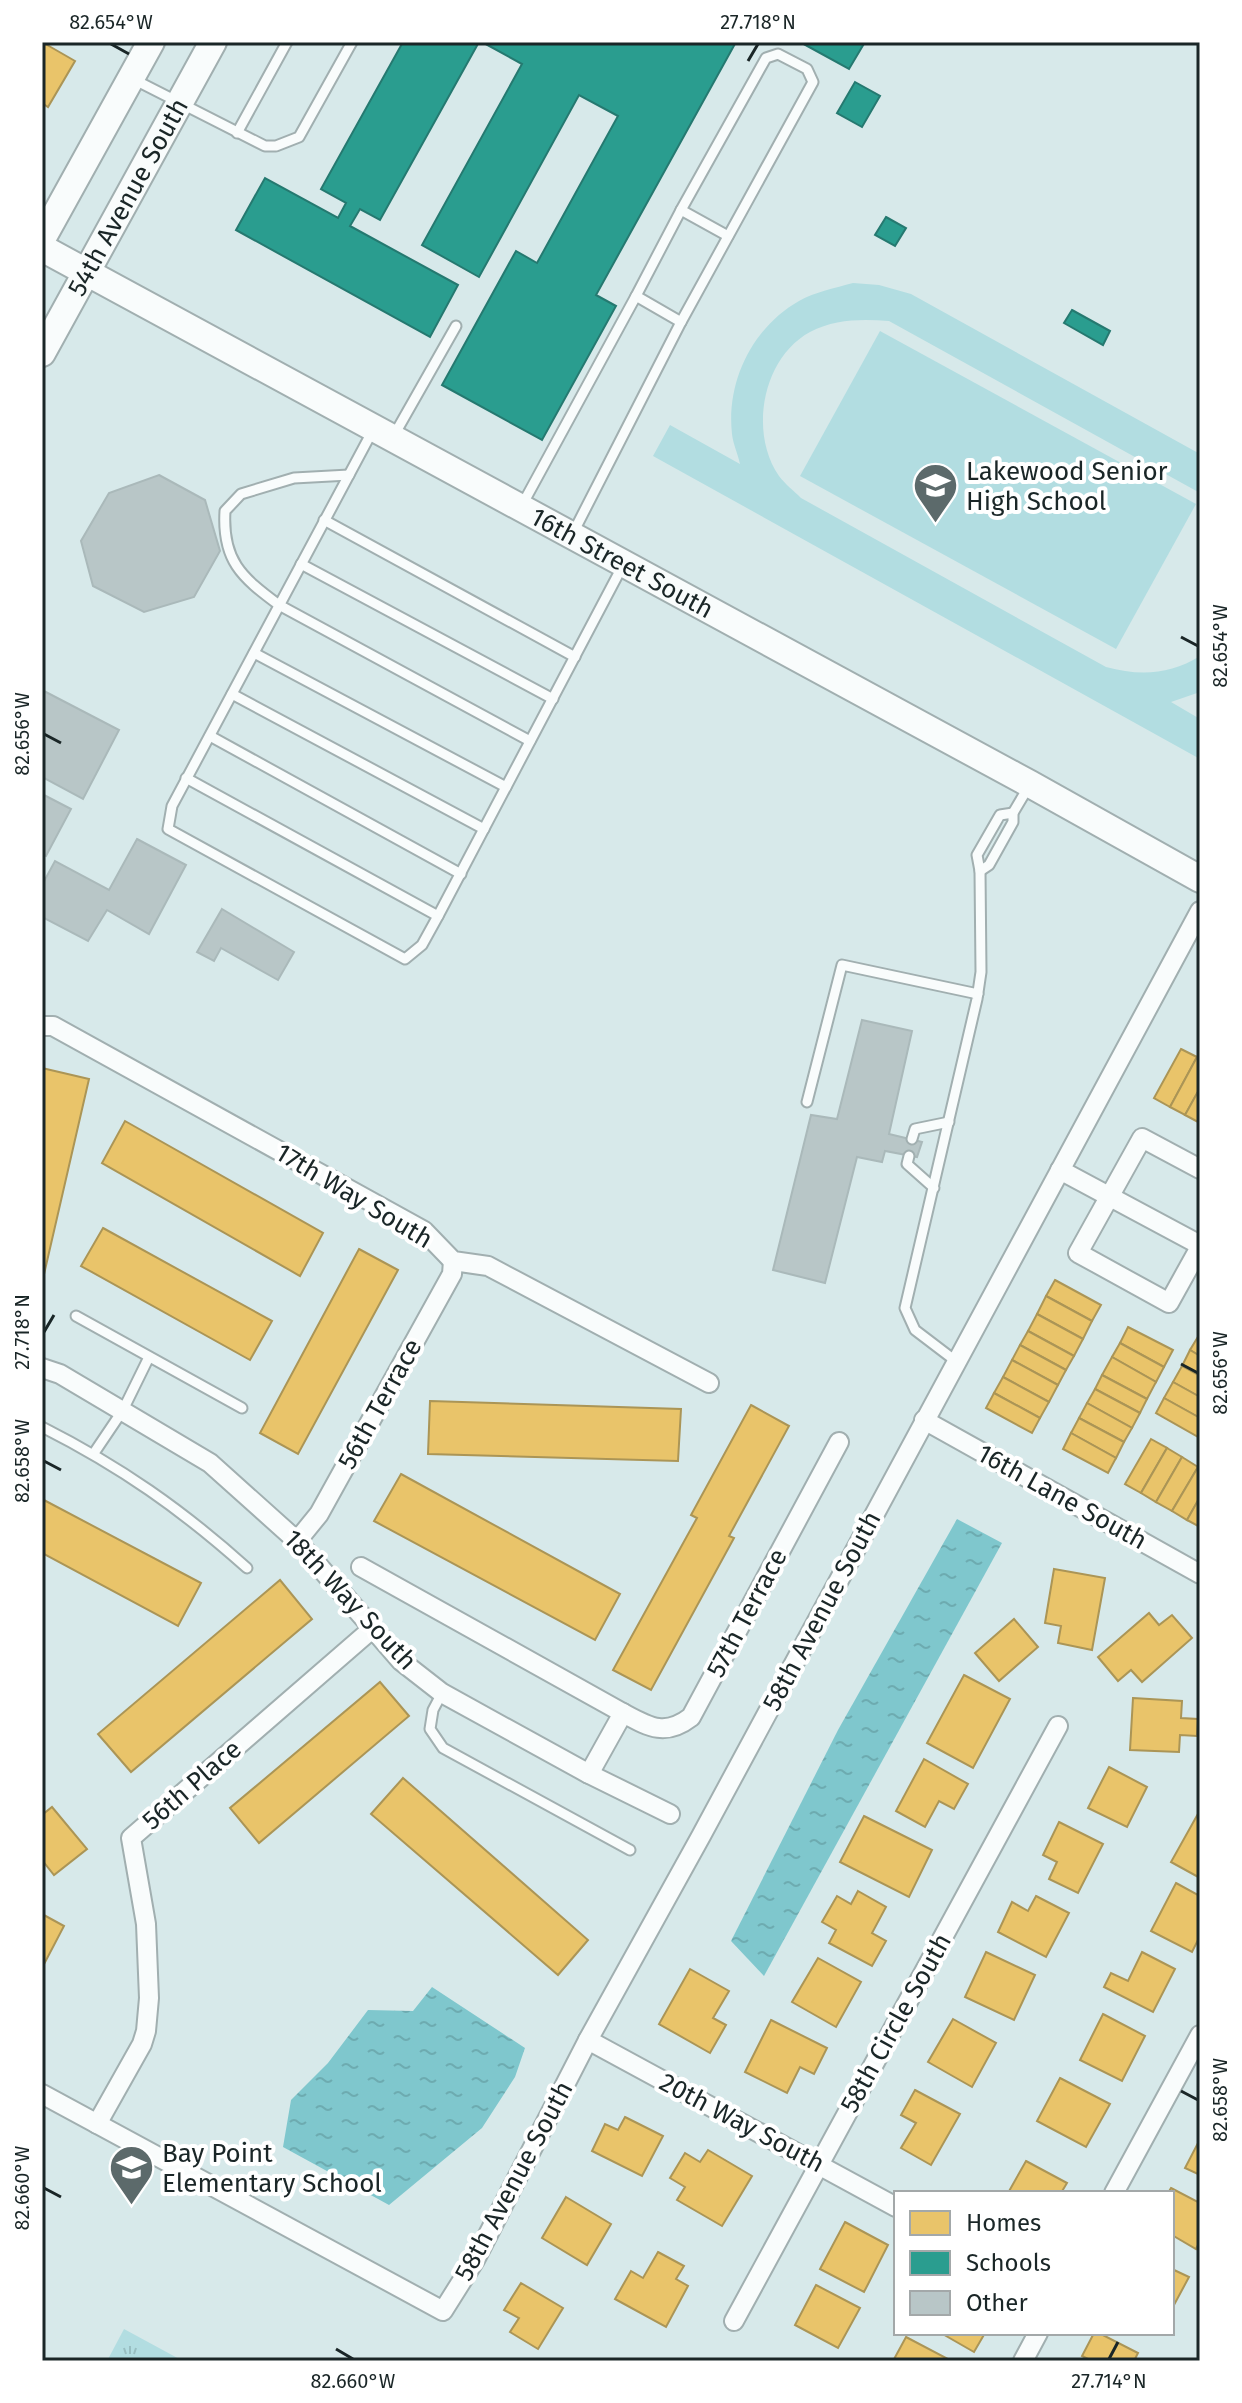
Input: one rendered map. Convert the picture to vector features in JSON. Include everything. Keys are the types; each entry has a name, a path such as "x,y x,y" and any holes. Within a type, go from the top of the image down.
{"street":[{"name":"54th Avenue South","path":"42,239 151,42"},
{"name":"54th Avenue South","path":"42,353 213,42"},
{"name":"16th Street South","path":"42,248 1200,879"},
{"name":"58th Avenue South","path":"97,2124 443,2311 475,2260 588,2040 709,1822 1200,911"},
{"name":"17th Way South","path":"42,1026 53,1026 424,1231 453,1261 488,1266 709,1383"},
{"path":"1060,1170 1110,1196 1200,1246 1169,1303 1078,1253 1110,1196 1142,1138 1200,1169"},
{"name":"56th Terrace","path":"297,1541 319,1514 452,1274 453,1261"},
{"name":"18th Way South","path":"42,1368 60,1374 210,1463 297,1541 401,1661 442,1693 589,1774 670,1814"},
{"name":"16th Lane South","path":"924,1420 1200,1574"},
{"name":"57th Terrace","path":"361,1567 623,1713 657,1729 677,1728 691,1717 839,1442"},
{"name":"56th Place","path":"97,2124 142,2044 146,2031 149,1998 146,1924 131,1838 372,1629"},
{"path":"589,1774 623,1713"},
{"name":"58th Circle South","path":"734,2321 1058,1726"},
{"path":"1115,2191 1200,2035"},
{"name":"20th Way South","path":"588,2040 894,2206"},
{"path":"42,2094 97,2124"},
{"path":"1023,2361 1037,2335"}],"lane":[{"path":"237,133 287,42"},
{"path":"131,77 237,133 265,146 276,146 299,137 352,42"},
{"path":"521,507 766,58 778,54 807,69 813,82 681,322 572,535"},
{"path":"681,210 728,236"},
{"path":"636,296 681,322"},
{"path":"456,326 384,432 349,475 186,778 172,806 168,829 405,959 422,945 624,563"},
{"path":"349,475 294,478 241,494 225,511 224,533 232,563 279,605 530,741"},
{"path":"324,520 575,657"},
{"path":"301,564 553,699"},
{"path":"254,653 506,787"},
{"path":"232,694 484,829"},
{"path":"210,736 461,874"},
{"path":"186,778 438,916"},
{"path":"980,871 989,865 999,848 1013,822 1013,813 1030,784"},
{"path":"957,1362 915,1330 905,1308 978,994 981,972 980,871 977,855 1000,815 1013,813"},
{"path":"807,1102 842,965 978,994"},
{"path":"912,1139 915,1129 949,1122"},
{"path":"909,1156 907,1164 934,1188"},
{"path":"76,1316 242,1408"},
{"path":"94,1453 123,1410 149,1357"},
{"path":"42,1427 94,1453 198,1523 247,1568"},
{"path":"442,1693 433,1710 430,1729 443,1748 630,1850"}],"green space":[{"path":"853,283 879,285 911,294 1200,454 1200,493 889,321 839,322 810,332 781,359 765,398 764,439 770,459 779,476 801,498 1106,667 1130,672 1154,672 1177,667 1200,656 1200,692 1171,702 1200,719 1200,759 653,456 670,425 740,464 732,434 731,414 738,375 746,357 768,325 783,312 818,293"},
{"path":"880,331 1196,504 1116,649 800,476"},
{"path":"124,2329 183,2361 107,2361"}],"water":[{"path":"957,1519 1002,1543 764,1976 731,1941 838,1730"},
{"path":"432,1987 525,2048 515,2077 482,2128 389,2205 283,2147 291,2100 328,2063 368,2010 413,2011"}],"building: Homes":[{"path":"42,42 75,61 48,107 42,103"},
{"path":"1181,1049 1197,1057 1170,1107 1154,1098"},
{"path":"1197,1057 1200,1059 1200,1088 1185,1115 1170,1107"},
{"path":"42,1068 89,1079 42,1283"},
{"path":"1200,1088 1200,1123 1185,1115"},
{"path":"125,1121 323,1233 300,1276 102,1163"},
{"path":"103,1228 272,1321 250,1360 81,1266"},
{"path":"359,1249 398,1270 298,1454 260,1433"},
{"path":"1055,1280 1101,1305 1092,1321 1046,1296"},
{"path":"1046,1296 1092,1321 1083,1339 1037,1314"},
{"path":"1037,1314 1083,1339 1074,1356 1028,1331"},
{"path":"1128,1327 1173,1350 1164,1367 1120,1343"},
{"path":"1028,1331 1074,1356 1066,1370 1020,1345"},
{"path":"1200,1336 1200,1356 1190,1350"},
{"path":"1120,1343 1164,1367 1156,1382 1112,1357"},
{"path":"1020,1345 1066,1370 1058,1385 1012,1360"},
{"path":"1190,1350 1200,1356 1200,1376 1182,1366"},
{"path":"1112,1357 1156,1382 1147,1399 1102,1375"},
{"path":"1012,1360 1058,1385 1049,1402 1003,1377"},
{"path":"1182,1366 1200,1376 1200,1397 1173,1382"},
{"path":"1102,1375 1147,1399 1140,1413 1095,1389"},
{"path":"1003,1377 1049,1402 1040,1418 994,1393"},
{"path":"1173,1382 1200,1397 1200,1418 1164,1398"},
{"path":"1095,1389 1140,1413 1132,1428 1087,1403"},
{"path":"994,1393 1040,1418 1032,1433 986,1408"},
{"path":"1164,1398 1200,1418 1200,1438 1156,1413"},
{"path":"430,1401 681,1409 678,1461 428,1454"},
{"path":"1087,1403 1132,1428 1124,1442 1079,1418"},
{"path":"751,1405 789,1426 729,1536 734,1538 651,1690 613,1670 697,1518 691,1515"},
{"path":"1079,1418 1124,1442 1116,1458 1071,1433"},
{"path":"1071,1433 1116,1458 1108,1473 1063,1449"},
{"path":"1151,1439 1167,1448 1141,1493 1125,1484"},
{"path":"1167,1448 1182,1457 1156,1502 1141,1493"},
{"path":"1182,1457 1198,1467 1172,1511 1156,1502"},
{"path":"1198,1467 1200,1497 1187,1520 1172,1511"},
{"path":"401,1474 620,1594 595,1640 374,1521"},
{"path":"1200,1497 1200,1527 1187,1520"},
{"path":"42,1499 201,1583 178,1626 42,1553"},
{"path":"1054,1569 1105,1578 1092,1650 1058,1643 1061,1626 1045,1623"},
{"path":"280,1580 312,1619 131,1772 98,1734"},
{"path":"1149,1613 1159,1625 1172,1615 1192,1638 1142,1682 1131,1670 1118,1681 1098,1657"},
{"path":"1014,1619 1038,1647 999,1681 975,1653"},
{"path":"964,1675 1010,1699 973,1768 927,1743"},
{"path":"380,1682 409,1716 259,1843 230,1808"},
{"path":"1133,1698 1182,1701 1181,1718 1198,1719 1197,1736 1180,1735 1179,1752 1130,1750"},
{"path":"924,1759 968,1784 954,1809 939,1801 925,1827 896,1811"},
{"path":"1109,1767 1147,1787 1127,1827 1088,1808"},
{"path":"403,1778 588,1940 558,1975 371,1814"},
{"path":"52,1807 87,1849 54,1875 42,1860 42,1815"},
{"path":"1200,1812 1200,1878 1171,1862"},
{"path":"864,1816 932,1850 909,1897 840,1862"},
{"path":"1059,1822 1103,1844 1078,1893 1049,1879 1057,1862 1043,1855"},
{"path":"1176,1883 1200,1896 1200,1936 1192,1952 1151,1931"},
{"path":"858,1891 886,1907 872,1933 886,1941 872,1966 829,1943 836,1930 822,1922 837,1896 851,1904"},
{"path":"1036,1896 1069,1913 1046,1957 998,1932 1012,1902 1028,1911"},
{"path":"42,1914 64,1926 42,1968"},
{"path":"986,1952 1035,1975 1014,2020 965,1997"},
{"path":"1142,1952 1175,1969 1153,2012 1104,1987 1111,1973 1128,1981"},
{"path":"818,1958 861,1982 836,2027 792,2002"},
{"path":"690,1969 729,1991 713,2018 726,2025 710,2053 659,2024"},
{"path":"1103,2014 1145,2036 1122,2081 1080,2060"},
{"path":"953,2019 996,2043 972,2087 928,2062"},
{"path":"771,2020 827,2048 814,2074 800,2067 787,2093 745,2072"},
{"path":"1060,2078 1110,2104 1086,2147 1037,2121"},
{"path":"915,2090 960,2114 931,2165 901,2148 916,2123 901,2115"},
{"path":"625,2117 663,2136 642,2176 592,2151 605,2124 618,2130"},
{"path":"1200,2144 1200,2175 1185,2168"},
{"path":"708,2150 752,2176 722,2226 677,2200 685,2187 670,2178 685,2153 700,2162"},
{"path":"1026,2161 1067,2183 1062,2191 1009,2191"},
{"path":"1171,2188 1200,2203 1200,2241 1196,2249 1174,2236 1174,2191 1169,2191"},
{"path":"566,2197 611,2224 587,2265 542,2238"},
{"path":"845,2222 888,2245 864,2292 820,2269"},
{"path":"658,2252 684,2266 676,2279 688,2286 666,2327 615,2299 631,2271 643,2278"},
{"path":"1174,2270 1189,2277 1174,2305"},
{"path":"521,2283 563,2308 538,2349 510,2332 519,2318 504,2310"},
{"path":"816,2285 860,2308 838,2348 795,2325"},
{"path":"944,2335 984,2335 974,2352"},
{"path":"1093,2335 1103,2335 1138,2353 1134,2361 1092,2361 1082,2356"},
{"path":"906,2337 950,2360 950,2361 893,2361"}],"building: Schools":[{"path":"403,42 479,42 380,220 360,209 350,226 458,285 430,337 236,230 265,178 338,218 346,203 321,189"},
{"path":"482,42 736,42 596,295 616,306 542,440 442,385 516,251 537,263 618,116 579,95 479,277 422,245 522,64"},
{"path":"800,42 865,42 849,69"},
{"path":"855,82 880,96 862,127 837,113"},
{"path":"886,217 906,228 895,246 875,235"},
{"path":"1072,310 1110,331 1103,345 1064,323"}],"building: Other":[{"path":"159,475 205,500 220,551 194,597 144,612 93,586 81,541 109,493"},
{"path":"42,690 119,730 83,799 42,777"},
{"path":"42,794 71,809 46,856 42,854"},
{"path":"137,839 186,865 149,934 107,910 88,941 42,917 42,885 55,861 109,890"},
{"path":"222,909 294,952 278,980 221,948 214,961 197,952"},
{"path":"862,1020 912,1031 889,1134 922,1142 917,1157 885,1151 882,1162 857,1157 825,1283 773,1270 811,1115 837,1119"}],"place":[{"name":"Lakewood Senior High School","path":"935,525"},
{"name":"Bay Point Elementary School","path":"131,2207"}]}
